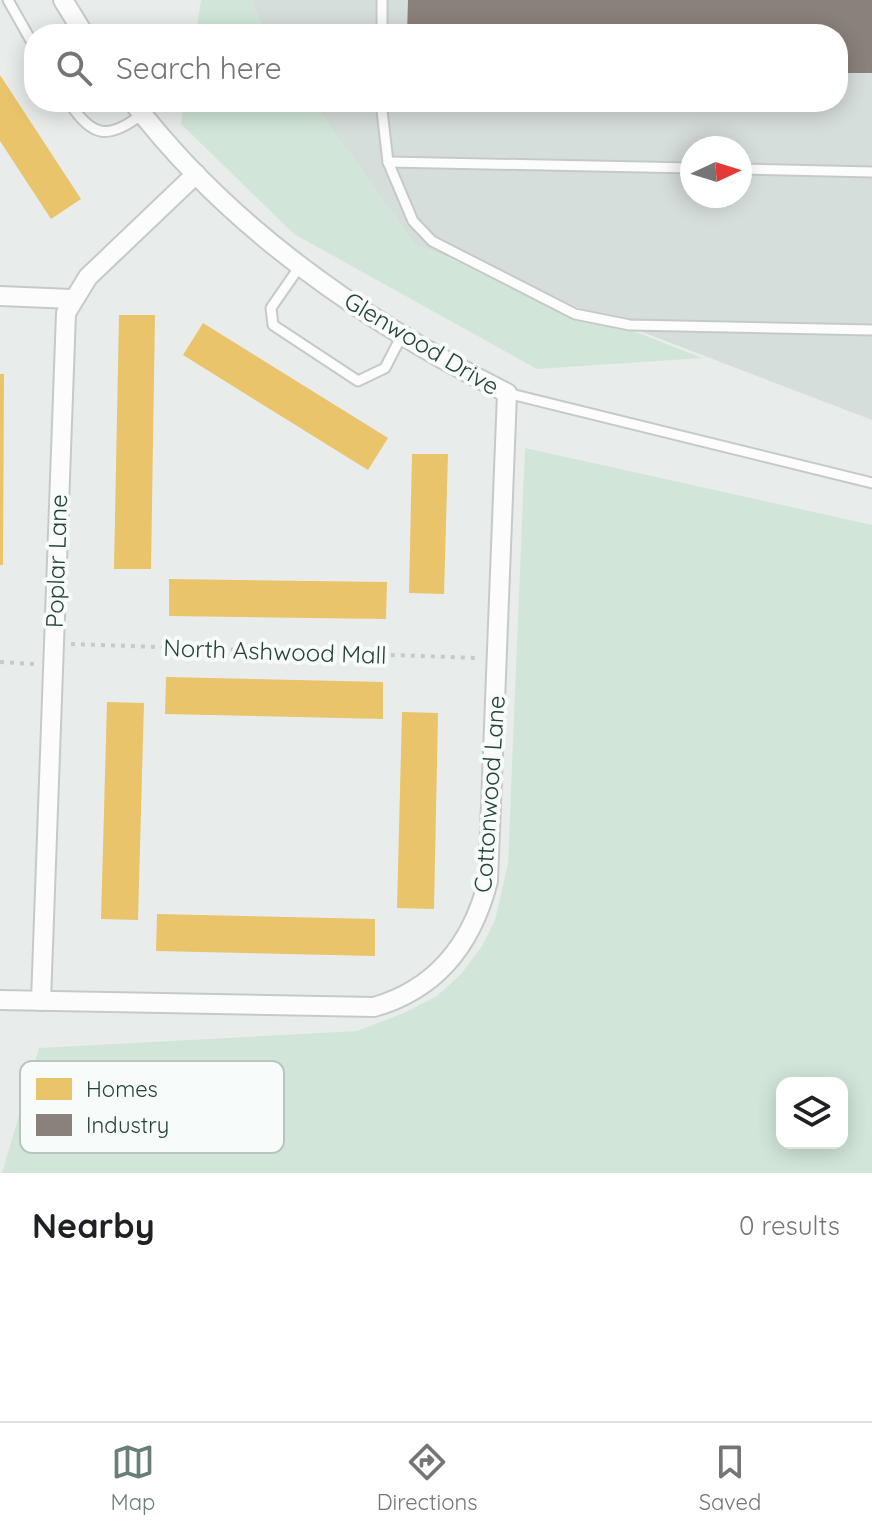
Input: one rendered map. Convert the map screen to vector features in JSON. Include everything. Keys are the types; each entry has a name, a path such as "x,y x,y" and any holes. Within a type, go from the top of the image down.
{"street":[{"path":"63,0 78,24"},
{"name":"Glenwood Drive","path":"141,112 244,223 300,266 453,367 507,393"},
{"name":"Poplar Lane","path":"41,1001 64,323 72,299 88,277 196,174"},
{"path":"0,296 72,299"},
{"name":"Cottonwood Lane","path":"0,1000 350,1009 395,1001 429,981 463,946 478,917 488,881 507,393"}],"lane":[{"path":"8,0 24,28"},
{"path":"382,0 382,24"},
{"path":"76,112 83,123 99,131 120,132 134,112"},
{"path":"382,112 388,162 413,221 432,241 575,314 630,325 872,330"},
{"path":"388,162 680,168"},
{"path":"752,169 872,172"},
{"path":"300,266 271,308 273,325 286,337 358,381 385,368 403,335"},
{"name":"Glenwood Drive","path":"507,393 872,483"}],"path":[{"name":"North Ashwood Mall","path":"53,643 498,659"},
{"path":"0,662 52,665"}],"shaded area":[{"path":"251,0 872,0 872,420 415,245 320,112 848,112 848,24 262,24"}],"green space":[{"path":"201,0 251,0 262,24 197,24"},
{"path":"183,112 320,112 415,245 702,358 537,369 294,234 181,124"},
{"path":"525,448 872,525 872,1173 2,1173 20,1112 20,1153 284,1153 284,1061 35,1061 39,1048 357,1031 437,996 461,974 482,946 495,920 508,864"}],"building: Homes":[{"path":"0,75 81,199 51,219 0,141"},
{"path":"119,315 155,315 151,569 114,569"},
{"path":"203,323 388,438 368,470 183,355"},
{"path":"0,374 4,374 3,565 0,565"},
{"path":"412,454 448,454 444,594 409,593"},
{"path":"169,579 387,582 386,619 169,616"},
{"path":"166,677 383,682 383,719 165,714"},
{"path":"107,702 144,703 138,920 101,919"},
{"path":"402,712 438,713 434,909 397,908"},
{"path":"157,914 375,919 375,956 156,951"}],"building: Industry":[{"path":"408,0 872,0 872,73 848,73 848,24 407,24"}]}
